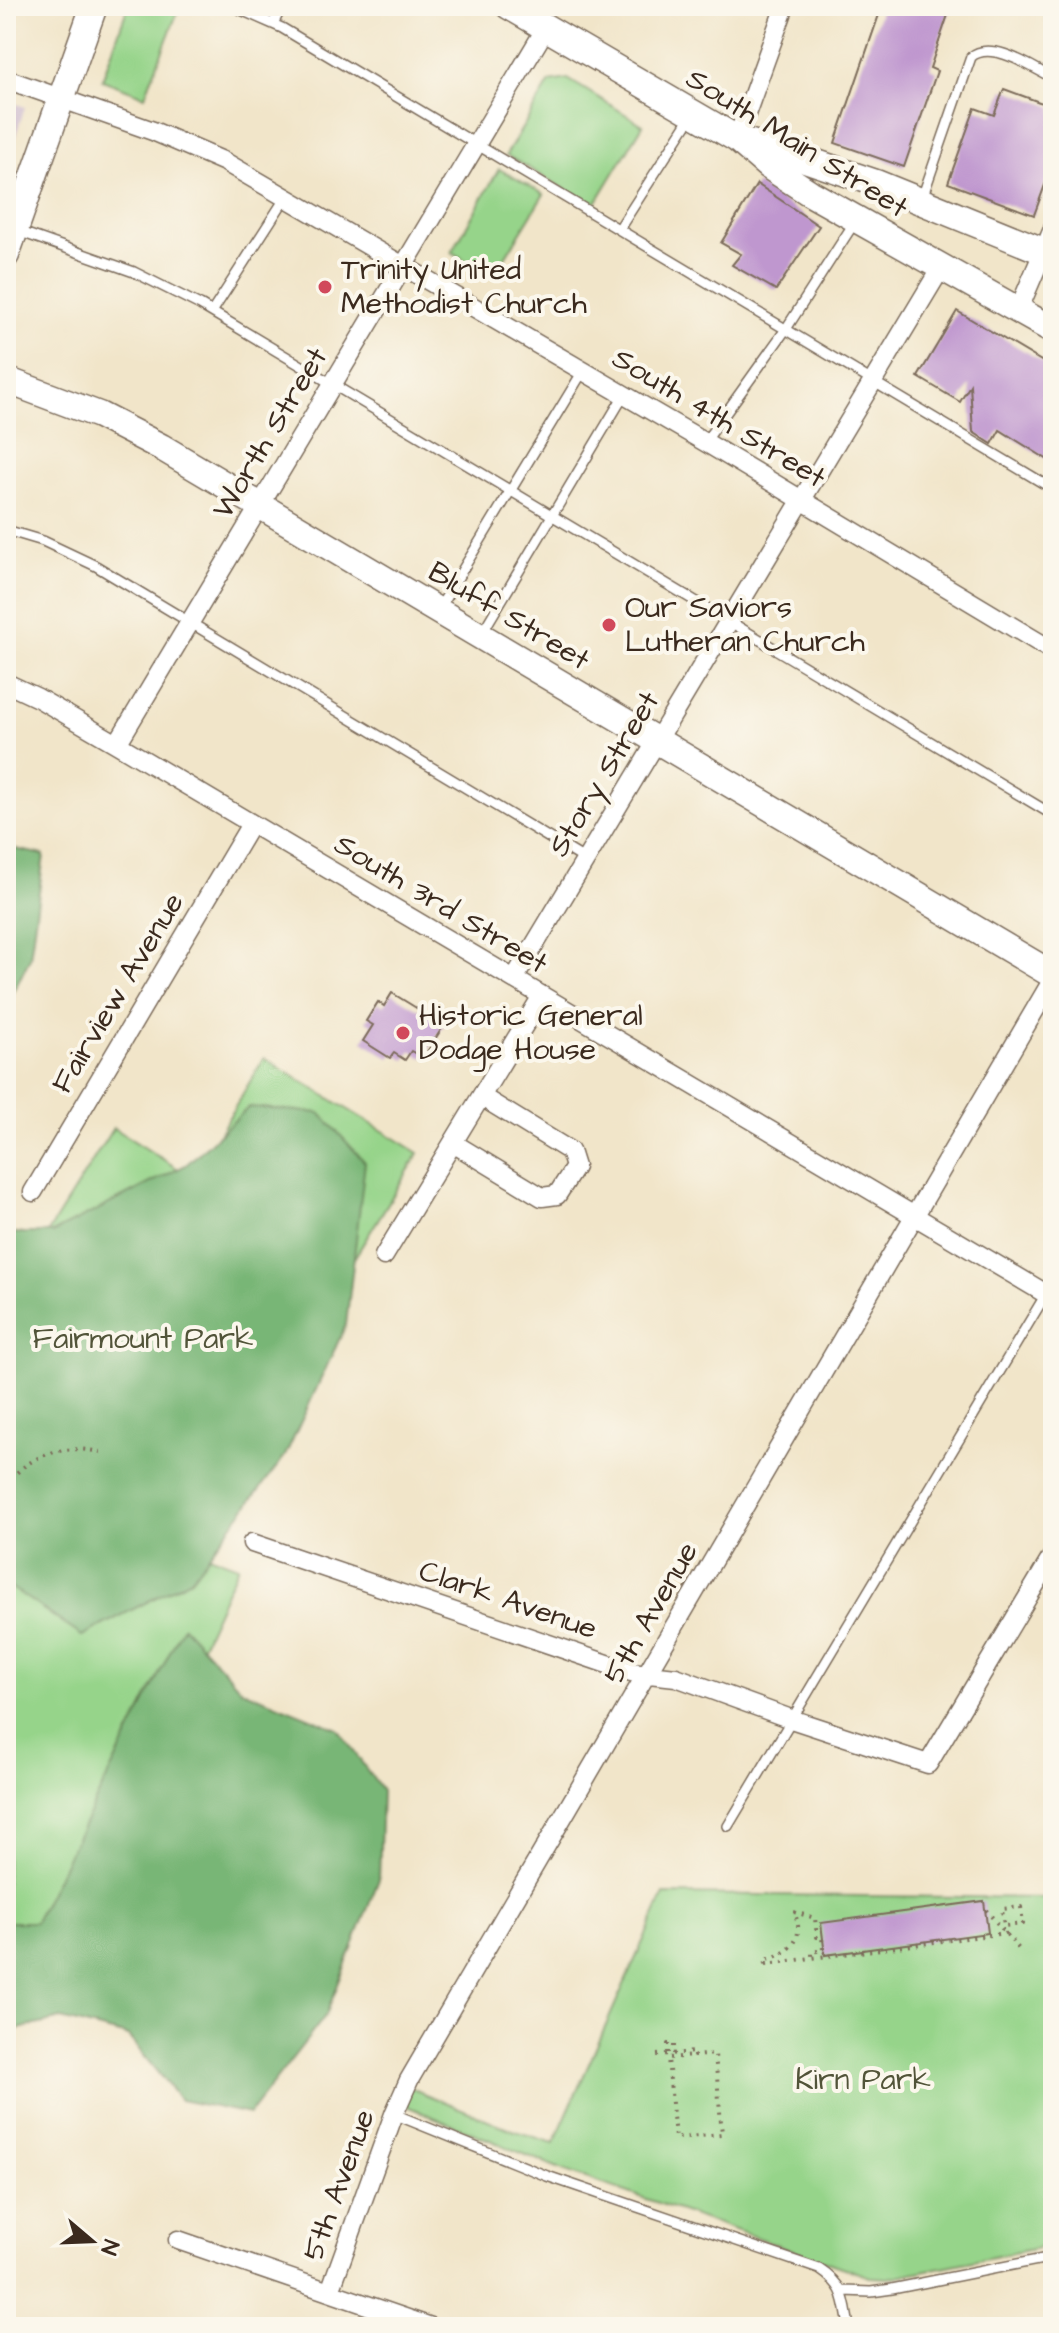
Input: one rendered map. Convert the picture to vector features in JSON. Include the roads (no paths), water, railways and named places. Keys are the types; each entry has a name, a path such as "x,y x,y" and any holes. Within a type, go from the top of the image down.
{"main road":[{"path":"10,242 16,194 61,99 94,6"},
{"name":"South Main Street","path":"509,6 737,139 767,165 857,220 1053,330"},
{"path":"737,139 820,163 1050,245"},
{"name":"Bluff Street","path":"6,380 130,430 1053,977"}],"street":[{"path":"737,139 785,6"},
{"name":"Worth Street","path":"117,744 546,28"},
{"name":"South 4th Street","path":"6,79 187,144 225,162 705,442 1053,651"},
{"path":"1018,311 1050,245"},
{"name":"Story Street","path":"514,979 941,268"},
{"name":"South 3rd Street","path":"6,683 117,744 1050,1296"},
{"name":"Fairview Avenue","path":"33,1192 251,824"},
{"name":"5th Avenue","path":"330,2291 409,2080 1053,977"},
{"path":"384,1256 542,996"},
{"path":"453,1143 542,1197 557,1195 575,1167 570,1151 482,1097"},
{"name":"Clark Avenue","path":"252,1543 631,1672 676,1677 928,1764 1053,1555"},
{"path":"178,2240 431,2327"}],"lane":[{"path":"232,6 273,24 477,144 1053,489"},
{"path":"273,24 282,6"},
{"path":"921,201 971,57 976,52 996,50 1053,78"},
{"path":"619,229 693,114"},
{"path":"212,312 286,197"},
{"path":"705,442 786,329 857,220"},
{"path":"10,242 134,272 212,312 1053,815"},
{"path":"438,611 583,371"},
{"path":"480,636 624,395"},
{"path":"6,530 73,554 586,860"},
{"path":"728,1826 1050,1296"},
{"path":"394,2114 547,2176 819,2269 835,2279 843,2291 849,2327"},
{"path":"843,2291 892,2289 1053,2257"}],"place":[{"name":"Trinity United Methodist Church","path":"325,287"},
{"name":"Our Saviors Lutheran Church","path":"609,625"},
{"name":"Historic General Dodge House","path":"403,1033"}],"park label":[{"name":"Fairmount Park","path":"143,1339"},
{"name":"Kirn Park","path":"863,2080"}]}
